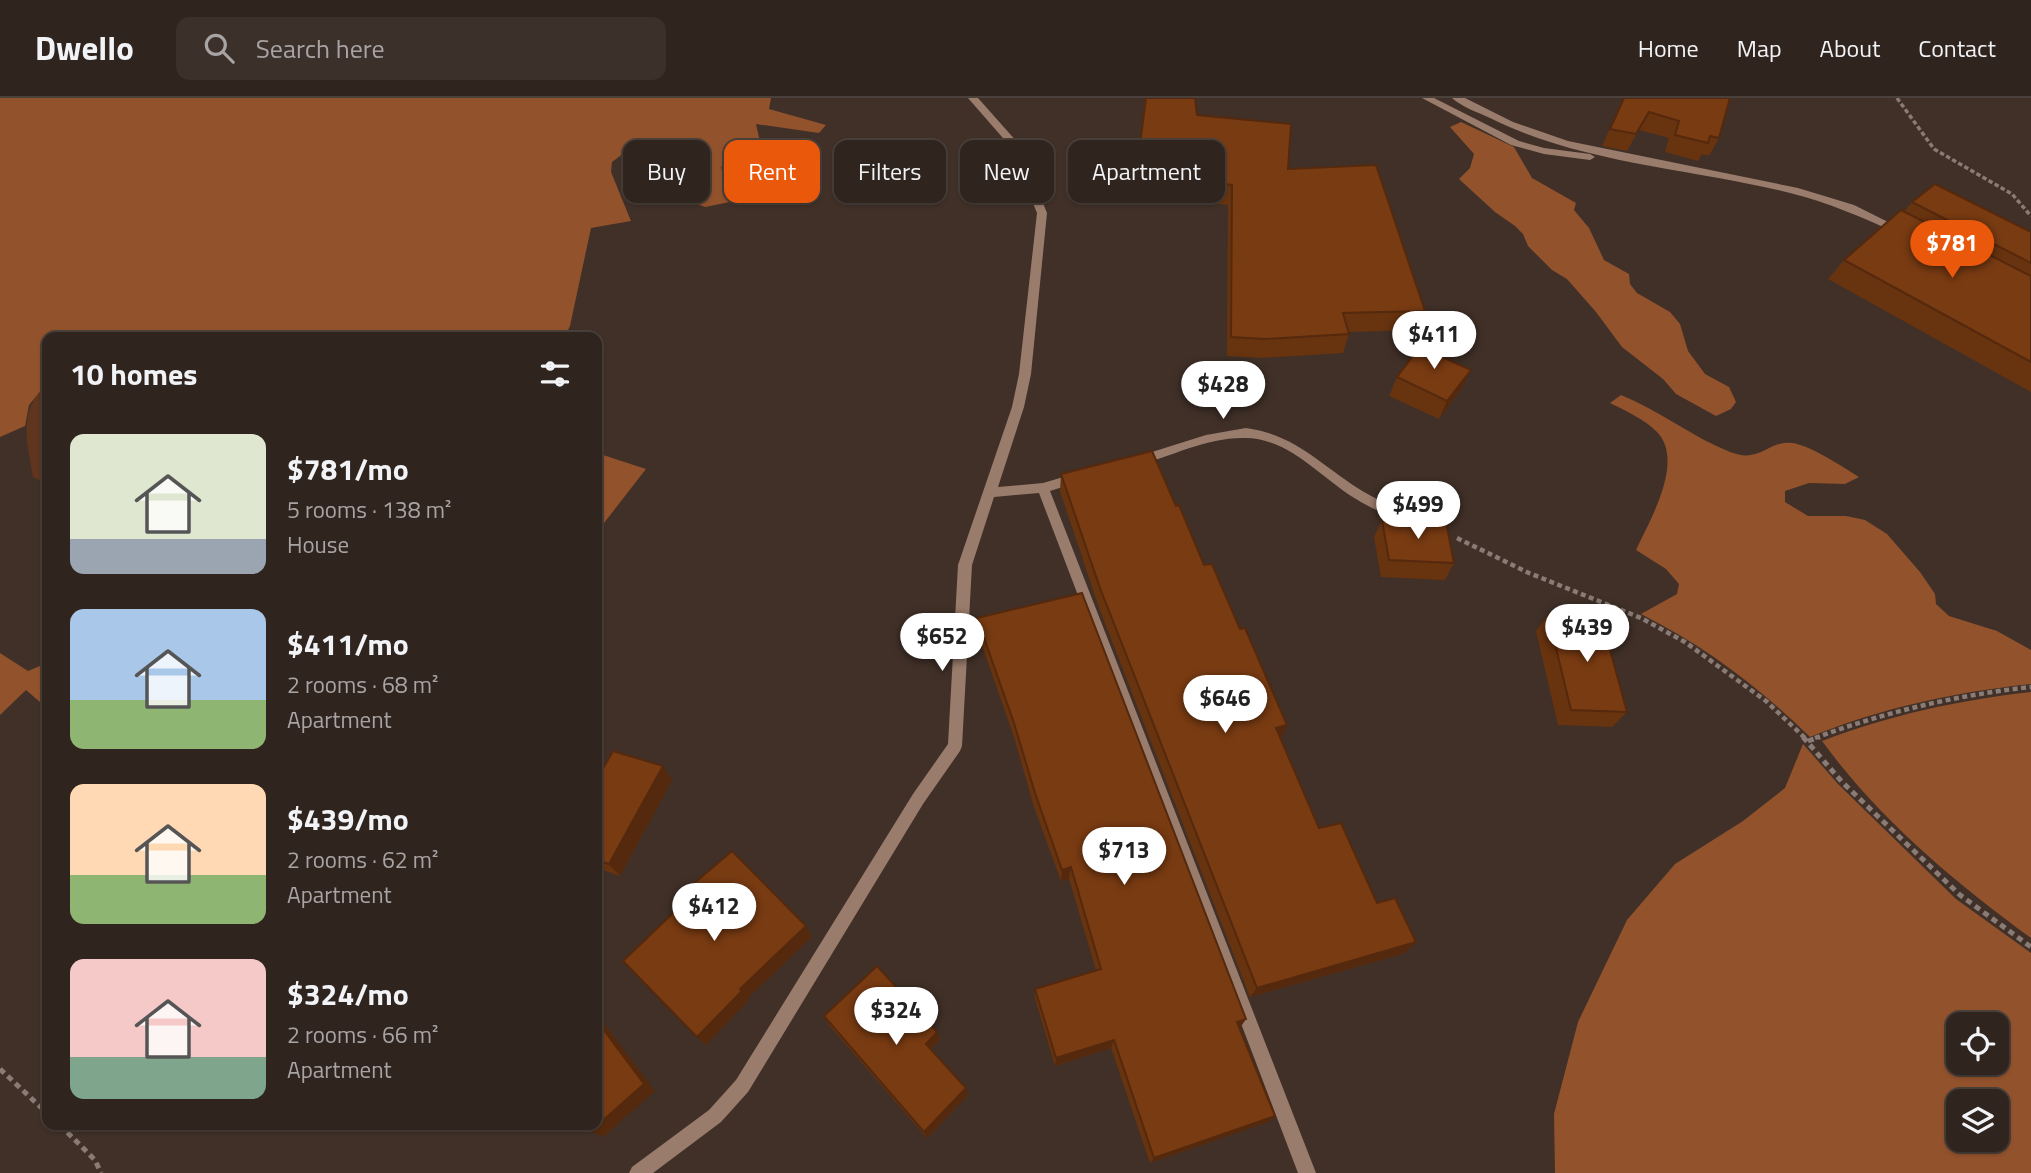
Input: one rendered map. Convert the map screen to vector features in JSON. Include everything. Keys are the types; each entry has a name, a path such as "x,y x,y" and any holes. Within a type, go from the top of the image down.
{"street":[{"path":"638,1173 715,1116 743,1086 918,799 955,746 965,565 1018,407 1025,374 1042,213 1014,144 973,98"},
{"path":"1427,98 1515,143 1577,156 1630,160"},
{"path":"1457,98 1506,124 1585,149 1630,160 1793,189 1834,200 1917,240"},
{"path":"1119,466 1245,433 1276,438 1359,496 1398,515 1437,526"},
{"path":"988,493 1043,488 1094,473"},
{"path":"1043,488 1307,1173"}],"path":[{"path":"1897,98 1934,149 2012,194 2031,216"},
{"path":"1437,526 1507,563 1641,618 1685,642 1766,702 1808,741 1842,782 1960,895 2031,947"},
{"path":"1808,741 1853,723 1957,695 2031,687"},
{"path":"0,1069 42,1108"},
{"path":"65,1130 95,1160 101,1173"}],"shaded area":[{"path":"0,98 771,98 769,109 826,125 819,133 756,124 760,140 724,140 724,166 721,167 725,203 705,207 694,203 710,203 710,140 623,140 623,154 612,162 611,172 631,221 591,228 567,332 42,332 42,389 29,405 25,426 0,437"},
{"path":"1461,122 1514,147 1532,178 1576,203 1574,210 1589,228 1604,260 1629,274 1630,284 1637,293 1670,312 1680,324 1688,351 1705,374 1729,387 1736,402 1731,409 1716,416 1676,394 1663,379 1622,347 1567,279 1552,270 1528,246 1523,234 1515,226 1495,212 1459,179 1470,168 1474,154 1450,127"},
{"path":"42,389 42,482 33,477 26,427 31,405"},
{"path":"1621,395 1730,452 1740,455 1756,454 1776,445 1792,443 1817,452 1859,477 1845,484 1809,483 1785,491 1785,502 1808,516 1846,516 1865,520 1887,534 1920,572 1935,594 1936,604 1949,616 1997,631 2031,650 2031,684 1919,703 1810,737 1771,701 1730,669 1688,640 1641,614 1677,594 1679,584 1666,569 1636,550 1662,491 1668,458 1665,444 1652,427 1610,403"},
{"path":"602,455 646,469 602,526"},
{"path":"0,653 28,671 42,665 42,704 26,690 0,715"},
{"path":"2031,692 2031,938 1946,871 1892,822 1822,741 1925,710"},
{"path":"1803,744 1838,784 1956,899 2031,953 2031,1173 1555,1173 1554,1114 1578,1022 1627,920 1675,864 1743,821 1785,788"}],"building":[{"path":"1146,98 1195,98 1197,115 1291,124 1288,169 1376,165 1425,311 1343,313 1349,334 1265,339 1231,337 1232,185 1225,184 1225,140 1141,140"},
{"path":"1624,98 1730,98 1719,138 1710,136 1708,143 1675,135 1679,121 1649,112 1636,134 1610,129"},
{"path":"1935,184 2031,232 2031,263 1912,202"},
{"path":"1901,210 2031,276 2031,362 1844,260"},
{"path":"1432,331 1440,356 1471,370 1447,401 1397,377"},
{"path":"1152,451 1176,506 1179,505 1204,565 1212,564 1240,629 1245,628 1287,725 1276,728 1319,828 1341,823 1377,903 1395,898 1416,942 1257,988 1100,588 1061,474"},
{"path":"1382,520 1446,522 1454,563 1389,560"},
{"path":"1082,593 1246,1019 1237,1022 1275,1116 1154,1158 1114,1040 1056,1058 1035,989 1101,969 1071,867 1062,870 977,618"},
{"path":"1548,615 1601,617 1627,712 1571,710"},
{"path":"613,751 663,766 609,864 602,862 602,770"},
{"path":"732,851 806,926 740,989 742,991 697,1037 623,961 696,891 691,886"},
{"path":"877,966 937,1032 926,1044 966,1088 924,1132 824,1016"},
{"path":"602,1028 644,1084 602,1121"}]}
